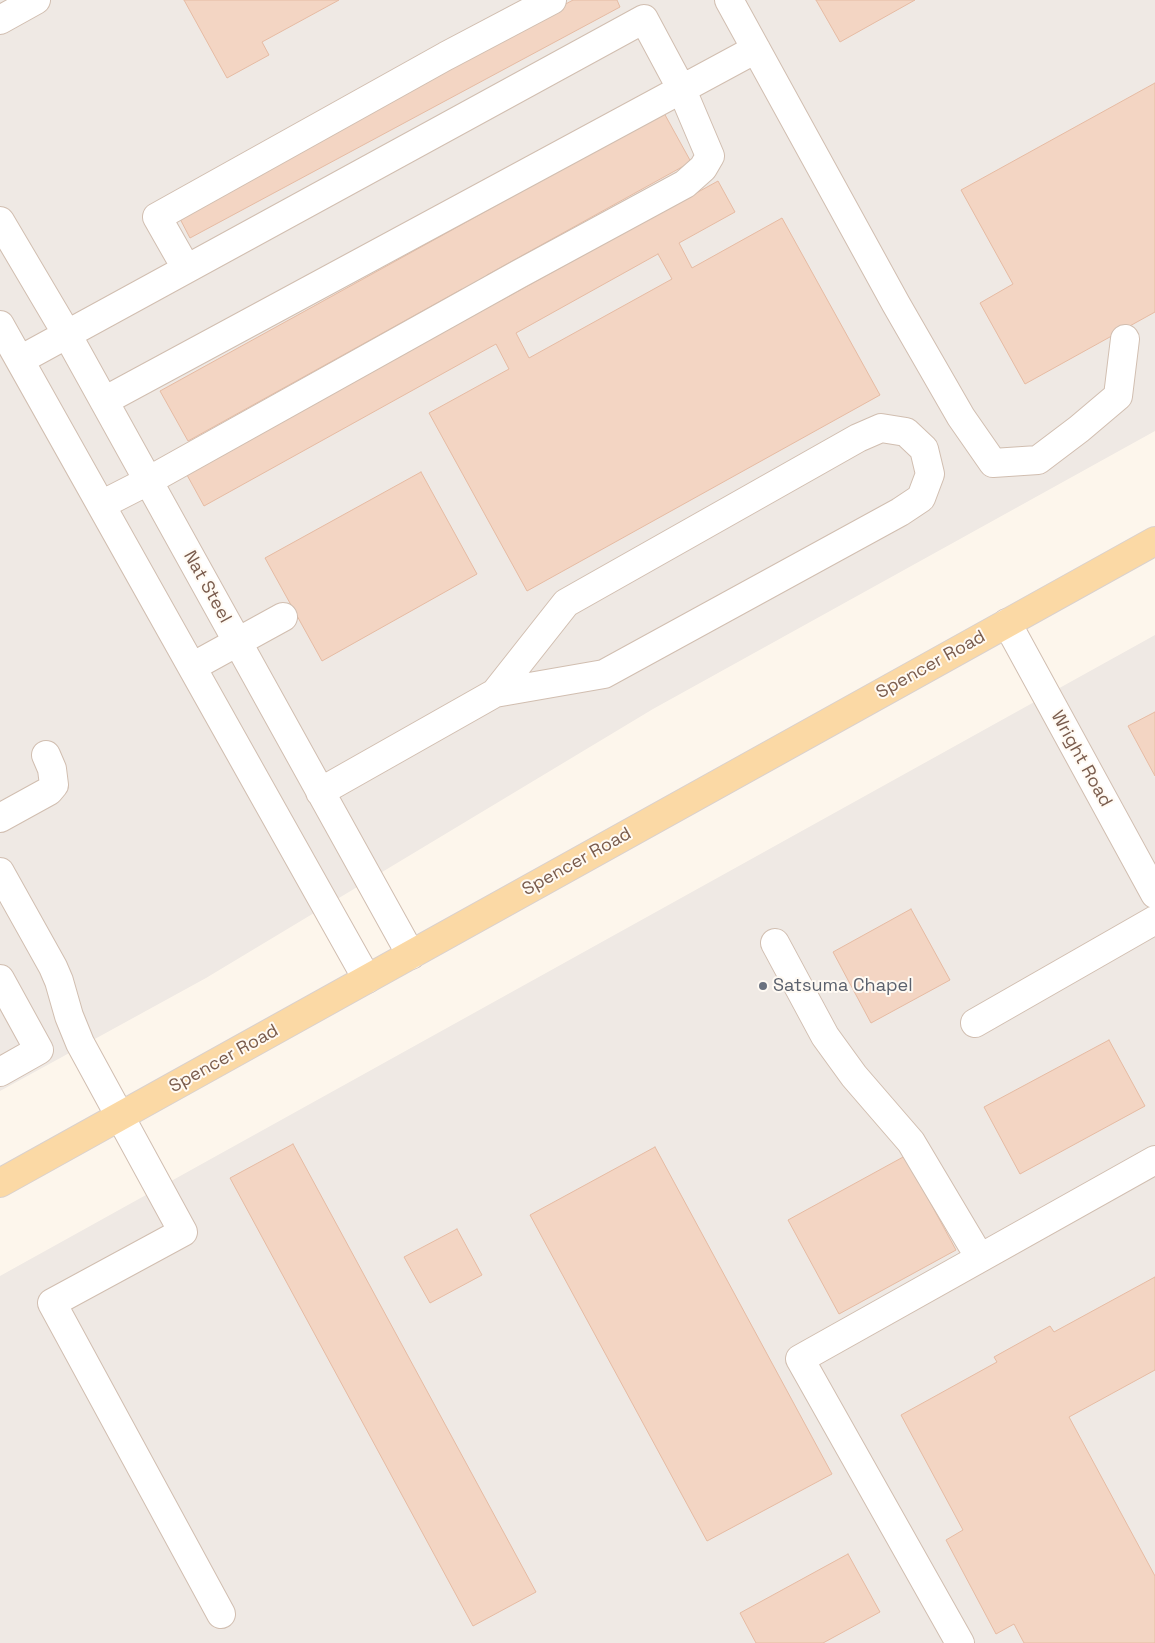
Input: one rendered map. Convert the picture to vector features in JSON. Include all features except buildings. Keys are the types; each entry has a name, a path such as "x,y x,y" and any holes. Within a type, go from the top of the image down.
{"main road":[{"name":"Spencer Road","path":"0,1183 1155,541"}],"street":[{"path":"0,20 36,0"},
{"path":"186,268 158,216 446,56 552,0"},
{"path":"729,0 901,313 961,417 993,463 1038,460 1118,396 1125,339"},
{"path":"20,360 68,336 638,9 682,90 710,156 703,168 685,184 510,279 148,481 101,504"},
{"path":"104,401 756,50"},
{"name":"Nat Steel","path":"0,221 68,336 411,955"},
{"path":"0,325 367,979"},
{"path":"320,792 495,693 604,674 900,512 921,498 930,474 924,450 906,432 881,428 858,438 566,603 495,693"},
{"path":"192,667 283,617"},
{"name":"Wright Road","path":"1007,623 1155,894"},
{"path":"0,818 49,791 54,785 52,769 46,756"},
{"path":"0,872 53,967 80,1043 183,1232 52,1303 221,1614"},
{"path":"975,1023 1155,920"},
{"path":"775,943 825,1036 854,1076 911,1142 980,1258"},
{"path":"0,979 39,1050 0,1072"},
{"path":"960,1643 800,1360 1155,1160"}],"shaded area":[{"path":"0,0 1155,0 1155,431 653,709 206,978 0,1091"},
{"path":"1155,635 1155,1643 0,1643 0,1276"}],"place":[{"name":"Satsuma Chapel","path":"763,986"}]}
